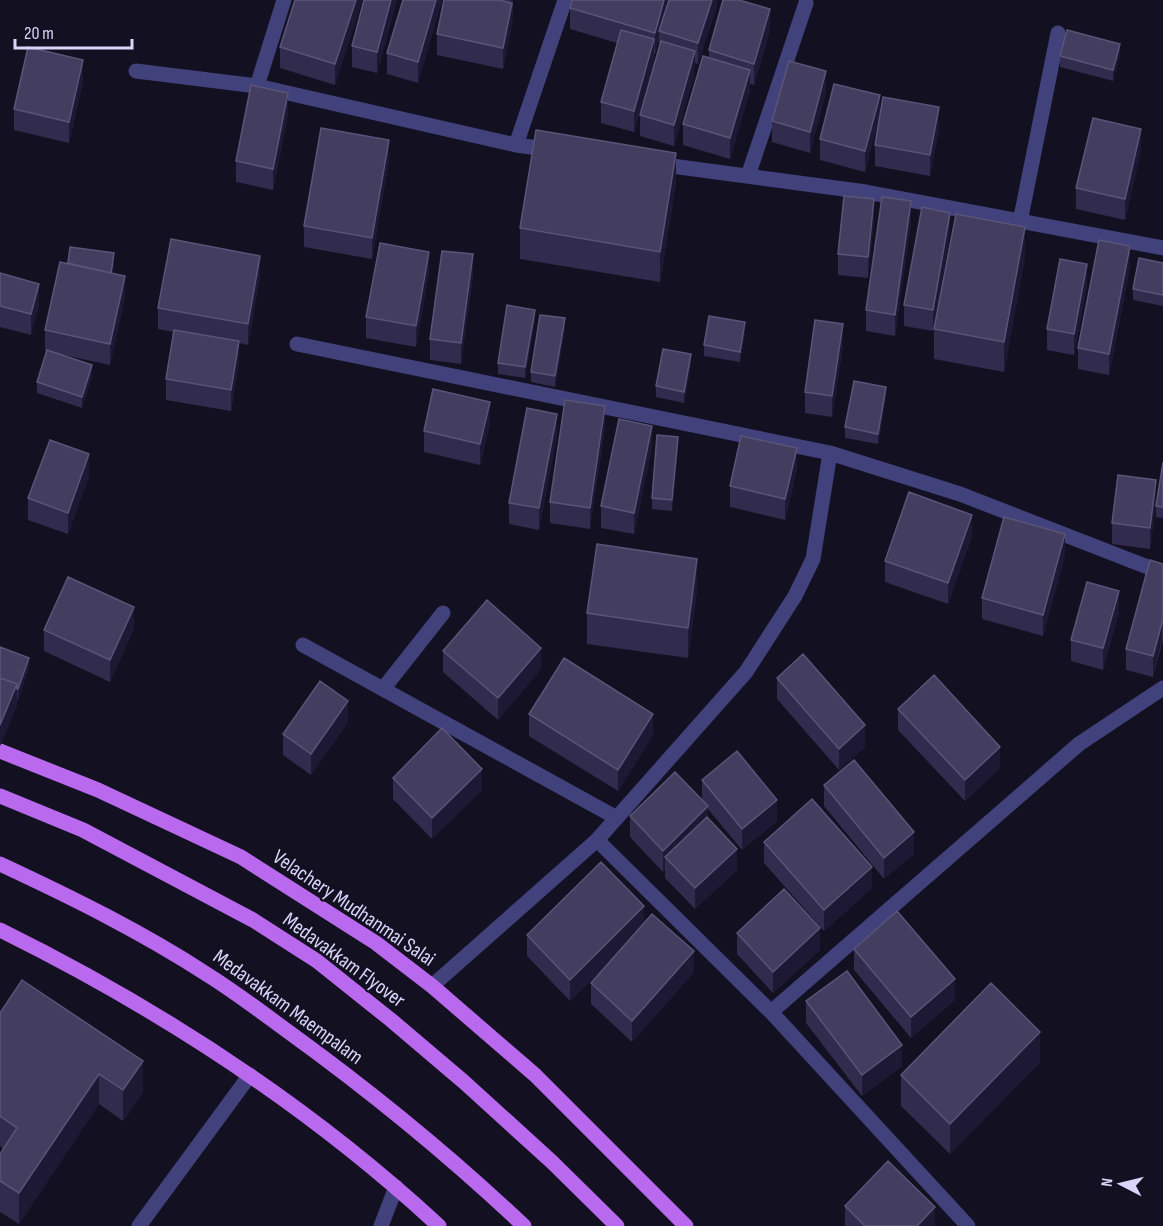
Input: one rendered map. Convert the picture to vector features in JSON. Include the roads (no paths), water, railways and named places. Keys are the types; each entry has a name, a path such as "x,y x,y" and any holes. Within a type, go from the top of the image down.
{"main road":[{"name":"Velachery Mudhanmai Salai","path":"0,751 98,790 242,857 376,943 432,986 535,1076 686,1226"},
{"name":"Medavakkam Flyover","path":"0,796 83,830 253,920 316,961 464,1082 552,1162 617,1226"},
{"name":"Medavakkam Maempalam","path":"0,864 77,900 208,975 332,1063 393,1111 446,1155 524,1226"},
{"path":"0,930 209,1046 309,1116 396,1186 439,1226"}],"street":[{"path":"257,86 284,0"},
{"path":"516,145 565,0"},
{"path":"748,176 806,3"},
{"path":"1020,222 1058,33"},
{"path":"136,71 257,86 516,145 562,151"},
{"path":"643,162 866,192 1163,248"},
{"path":"297,344 830,453 960,494 1163,573"},
{"path":"432,986 597,840 746,672 795,596 813,559 830,453"},
{"path":"383,689 443,613"},
{"path":"303,645 617,818"},
{"path":"771,1012 1079,744 1163,688"},
{"path":"597,840 771,1012 968,1226"},
{"path":"139,1226 250,1075"},
{"path":"381,1226 396,1186"}]}
